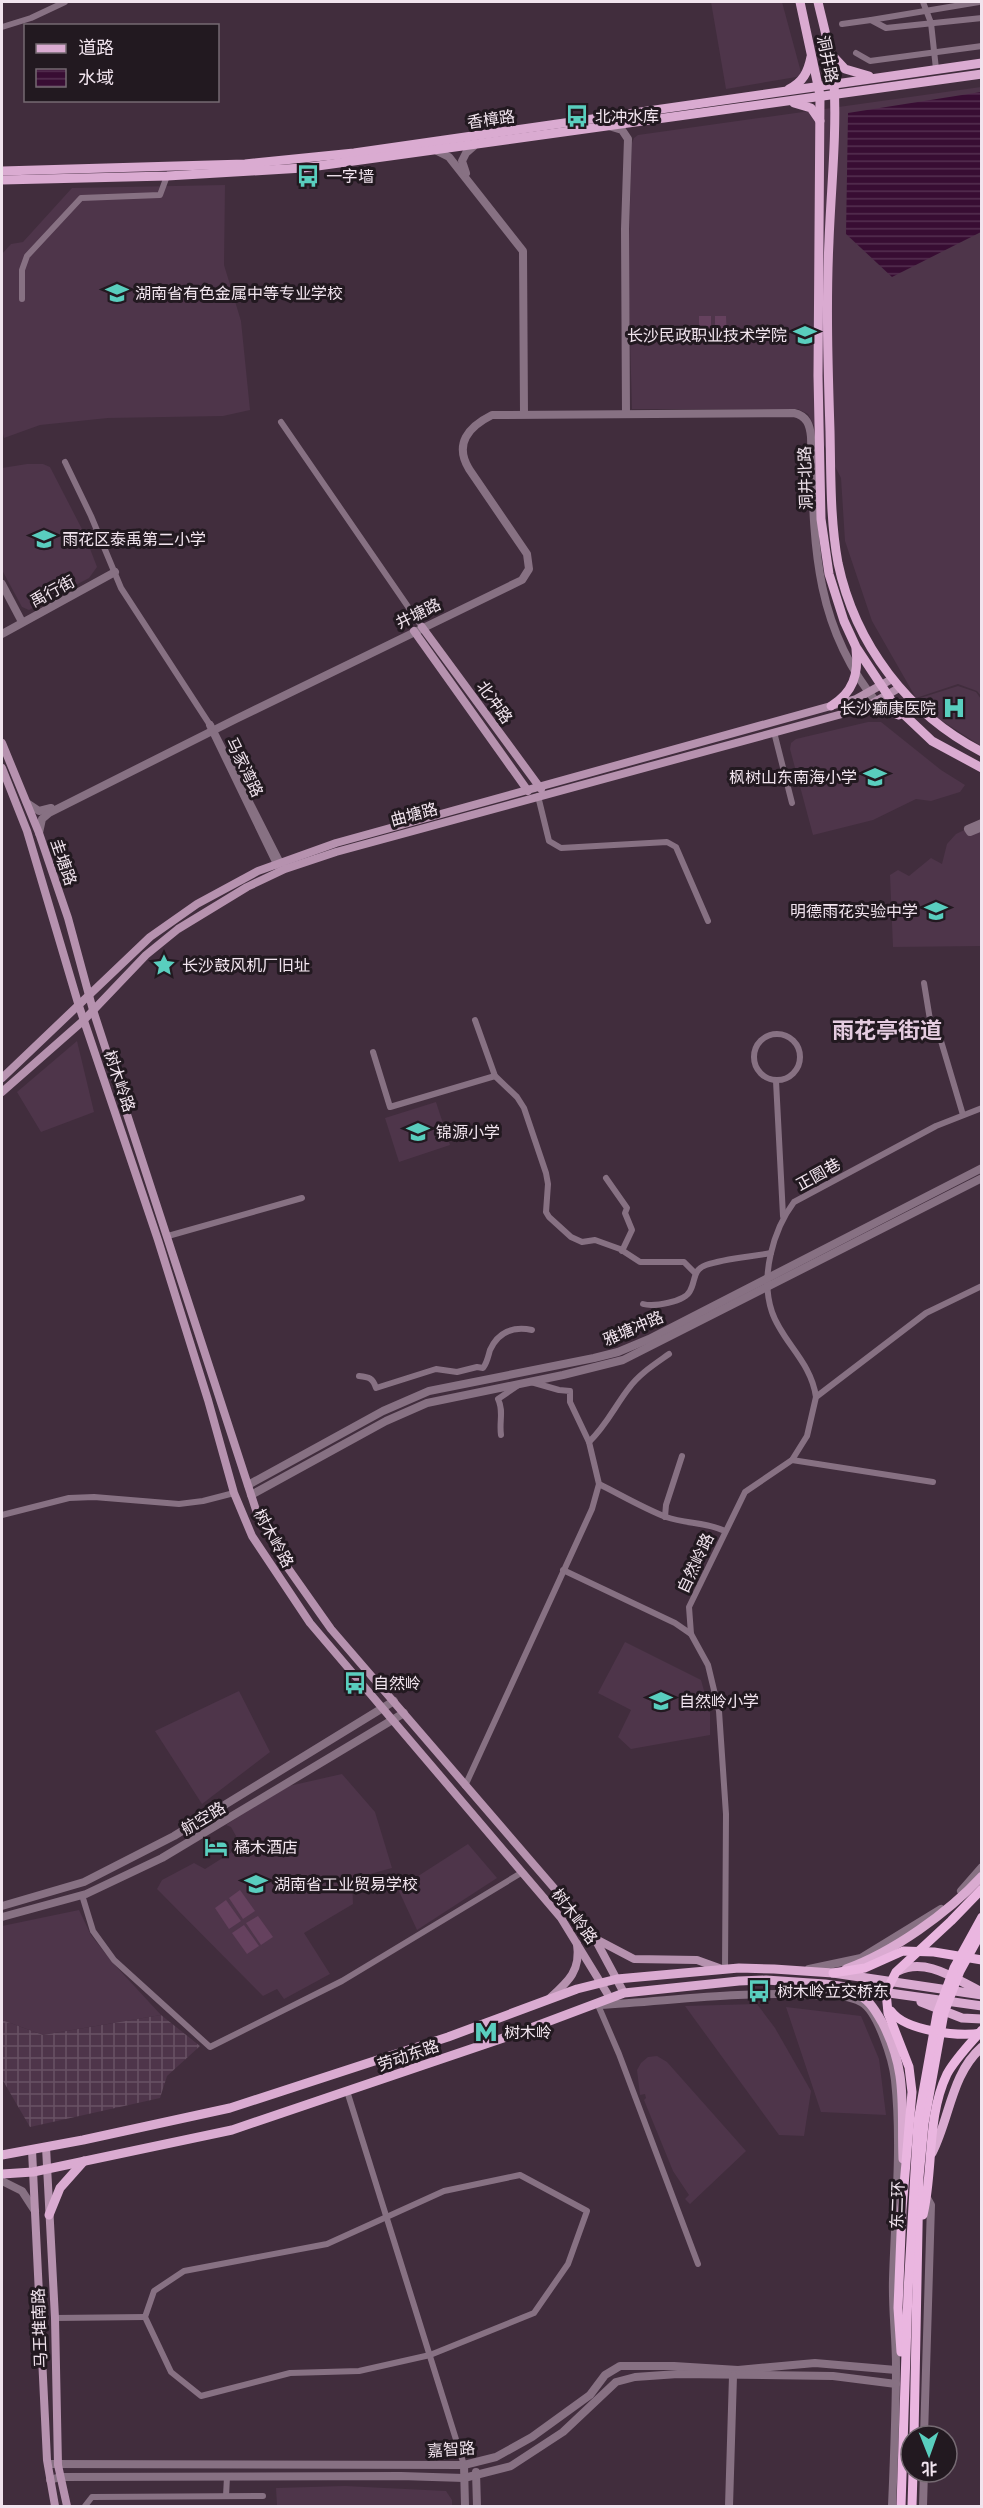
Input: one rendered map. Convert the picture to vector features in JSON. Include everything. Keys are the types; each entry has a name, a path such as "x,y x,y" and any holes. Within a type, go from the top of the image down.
{"highway":[{"path":"904,2391 898,2316 903,2170 911,2104 911,2080 906,2054 886,2004 888,1985 896,1972 951,1922 981,1889"},
{"name":"东二环","path":"902,2506 904,2391 914,2164 925,2070 936,2014 946,1985 981,1917"},
{"name":"东二环","path":"914,2424 920,2229 919,2177 922,2140 939,2036 954,1987 981,1931"},
{"path":"833,1973 865,1968 903,1952 934,1952 981,1960"},
{"path":"886,2004 898,2020 913,2026 967,2034 981,2032"},
{"path":"920,2229 927,2198 931,2144 942,2087 954,2063 981,2032"},
{"path":"912,2506 913,2484"}],"main road":[{"name":"洞井路","path":"800,2 819,86 820,124"},
{"name":"洞井路","path":"818,2 834,84 833,122"},
{"path":"828,47 836,61 845,69 858,75 880,77"},
{"path":"779,92 801,81 808,70 811,52"},
{"name":"香樟路","path":"2,171 233,164 303,159 981,63"},
{"name":"香樟路","path":"2,180 274,171 474,146 981,74"},
{"path":"833,122 843,98 856,92"},
{"path":"777,103 797,104 810,108 820,124"},
{"name":"洞井北路","path":"833,122 828,319 834,529 839,564 845,586 868,641 892,679 935,723 957,739 981,752"},
{"name":"洞井北路","path":"820,124 818,376 821,519 829,574 844,621 856,647 887,696 908,721 932,741 981,768"},
{"name":"北冲路","path":"419,630 538,786 538,796"},
{"name":"北冲路","path":"419,630 527,789 538,796"},
{"path":"831,706 846,695 856,675 856,647"},
{"name":"曲塘路","path":"2,1092 84,1020 160,942 208,909 280,867 336,843 831,706 869,693 892,679"},
{"path":"864,708 879,705 899,688"},
{"path":"879,705 908,721"},
{"name":"曲塘路","path":"2,1078 78,1003 150,937 197,904 258,871 280,867 864,708"},
{"name":"圭塘路","path":"2,743 39,834 68,918 89,993"},
{"name":"圭塘路","path":"2,768 27,831 78,1003"},
{"name":"树木岭路","path":"89,993 251,1495 269,1539 316,1610 594,1937 624,1993"},
{"name":"树木岭路","path":"78,1003 158,1240 208,1400 234,1493 252,1536 296,1604 391,1721 561,1918 603,1983 610,1998"},
{"path":"833,1973 877,1954 942,1914 981,1876"},
{"path":"594,1937 634,1959 697,1960 725,1970"},
{"path":"548,2000 569,1981 577,1970 576,1940"},
{"path":"896,1972 910,1967 925,1967 969,1986 981,1994"},
{"name":"劳动东路","path":"2,2155 230,2108 616,1979 725,1970 806,1970 981,1994"},
{"name":"劳动东路","path":"2,2174 33,2172 232,2130 598,2005 624,1993 739,1981 766,1980 825,1984"},
{"path":"825,1984 981,2006"},
{"path":"825,1984 850,1990 862,1996 875,2010 894,2049 903,2085 903,2170"},
{"path":"902,1996 962,2018 981,2019"},
{"path":"932,2153 963,2070 981,2047"},
{"name":"马王堆南路","path":"46,2147 55,2318 58,2464 67,2506"},
{"name":"马王堆南路","path":"32,2150 48,2464 55,2506"},
{"path":"49,2215 60,2188 84,2161"}],"street":[{"path":"2,27 31,18 65,2"},
{"path":"923,2 931,23 936,69"},
{"path":"842,24 979,2"},
{"path":"871,20 885,28 981,18"},
{"path":"856,53 870,61 981,46"},
{"path":"610,127 622,130 628,140 625,229 626,412"},
{"path":"474,146 464,157 463,168 524,245 527,256 526,413"},
{"path":"437,151 449,157 523,251 526,413"},
{"path":"22,299 22,270 27,256 81,198 160,195 167,176"},
{"name":"井塘路","path":"26,801 35,809 48,810 212,728 516,584 526,575 529,564 526,554 464,462 462,448 467,436 485,419 502,414 794,413 804,417 811,437 815,539 822,591 835,633 856,675"},
{"path":"281,422 419,630"},
{"path":"65,462 121,588 212,728"},
{"name":"禹行街","path":"2,632 114,570"},
{"path":"2,584 22,621"},
{"path":"856,675 879,705"},
{"name":"井塘路","path":"39,834 42,819 49,813 212,728"},
{"name":"马家湾路","path":"212,728 280,867"},
{"path":"774,732 792,803"},
{"path":"538,796 549,841 561,848 667,842 676,847 708,921"},
{"path":"924,983 932,1032 941,1041 963,1115"},
{"path":"475,1020 495,1076 512,1091 524,1108 546,1173 548,1184 546,1212 549,1217 571,1237 582,1242 595,1240 622,1251 640,1262 684,1262 695,1273"},
{"path":"782,1034 794,1040 801,1052 800,1065 793,1076 776,1081 767,1079 757,1070 753,1057 758,1044 768,1035 782,1034"},
{"path":"373,1052 390,1107 495,1076"},
{"path":"776,1081 783,1216"},
{"name":"正圆巷","path":"816,1397 814,1381 772,1312 768,1278 771,1253 783,1216 794,1202 936,1126 981,1108"},
{"name":"雅塘冲路","path":"248,1485 401,1402 437,1390 618,1352 649,1339 981,1168"},
{"path":"606,1178 627,1208 625,1213 632,1230 622,1251"},
{"name":"雅塘冲路","path":"251,1495 407,1410 455,1395 623,1360 981,1178"},
{"path":"168,1236 302,1198"},
{"path":"643,1304 651,1307 686,1297 691,1291 695,1273 704,1265 771,1253"},
{"path":"816,1397 926,1313 981,1286"},
{"path":"359,1376 368,1377 374,1381 376,1388 436,1368 458,1372 477,1367 483,1368 496,1339 506,1332 523,1328 532,1330"},
{"path":"590,1442 629,1388 645,1372 669,1354"},
{"path":"465,1786 592,1509 598,1484 590,1442 570,1402 570,1391 526,1382 498,1399 502,1413 501,1435"},
{"name":"自然岭路","path":"725,1970 726,1814 719,1711 708,1665 691,1634 689,1607 745,1492 792,1460 807,1436 816,1397"},
{"path":"665,1516 666,1505 682,1456"},
{"path":"792,1460 933,1482"},
{"path":"598,1484 665,1516 693,1525 711,1524 725,1531"},
{"path":"2,1515 69,1498 94,1497 179,1504 234,1493"},
{"path":"563,1570 675,1623 691,1634"},
{"name":"航空路","path":"2,1906 84,1882 184,1830 394,1701"},
{"name":"航空路","path":"2,1917 84,1895 162,1858 404,1713"},
{"path":"806,1970 861,1958 872,1952 942,1909 964,1889 981,1867"},
{"path":"84,1882 84,1895 93,1931 114,1960 210,2047 342,1981 521,1873"},
{"path":"825,1984 863,2003 874,2018 883,2037 896,2080 897,2179 893,2313 896,2384 892,2506"},
{"path":"698,2264 619,2054 598,2005 652,2002 707,1995 773,1993 837,1996 863,2003"},
{"path":"347,2091 464,2465 465,2506"},
{"path":"520,2175 587,2211 568,2264 534,2313 430,2355 359,2371 290,2373 201,2397 171,2372 145,2317 154,2291 184,2271 327,2244 387,2215 444,2191 520,2175"},
{"path":"2,2181 22,2192 36,2212"},
{"path":"924,2424 931,2205 927,2198"},
{"path":"55,2318 145,2317"},
{"name":"嘉智路","path":"48,2464 464,2465 496,2457 532,2437 590,2395 605,2375 620,2366 674,2366 738,2370 815,2363 896,2370"},
{"name":"嘉智路","path":"50,2480 60,2477 464,2478 511,2466 563,2432 616,2382 635,2377 657,2375 833,2376 896,2384"},
{"path":"729,2506 733,2376"},
{"path":"476,2462 477,2506"},
{"path":"226,2496 227,2477"},
{"path":"922,2506 923,2484"},
{"path":"85,2506 92,2497 262,2496"}],"shaded area":[{"path":"711,2 782,2 802,76 726,89"},
{"name":"长沙民政职业技术学院","path":"981,87 981,696 977,691 958,684 916,698 872,621 845,541 841,478 808,414 798,409 632,409 628,266 632,143 638,135"},
{"name":"湖南省有色金属中等专业学校","path":"225,185 224,265 241,321 250,410 223,416 108,418 40,425 4,438 2,430 2,254 11,244 23,242 72,188"},
{"path":"699,316 711,316 711,340 699,340"},
{"path":"715,316 726,316 727,340 715,340"},
{"name":"雨花区泰禹第二小学","path":"43,464 50,467 84,533 97,567 89,578 29,610 22,607 2,570 2,468"},
{"name":"长沙癫康医院","path":"958,686 976,692 981,699 981,746 936,717 917,699"},
{"name":"枫树山东南海小学","path":"868,722 881,722 941,770 965,785 960,792 931,801 916,799 873,820 813,835 790,749 791,743 796,739"},
{"name":"明德雨花实验中学","path":"981,822 981,946 893,947 890,875 898,870 909,876 931,858 942,864 947,844 956,834"},
{"path":"77,1041 94,1112 41,1132 17,1092"},
{"name":"锦源小学","path":"436,1102 450,1145 399,1162 385,1118"},
{"name":"自然岭小学","path":"625,1642 701,1680 710,1712 710,1735 631,1749 618,1737 631,1710 598,1693"},
{"path":"239,1691 270,1752 202,1804 155,1731"},
{"name":"湖南省工业贸易学校","path":"342,1774 375,1812 392,1868 352,1879 353,1904 304,1933 330,1974 284,1999 277,1989 263,1996 157,1889 162,1880 194,1863 205,1869 240,1847 231,1827 226,1825 238,1817 289,1786"},
{"path":"468,1844 497,1878 417,1930 398,1889"},
{"path":"240,1890 255,1911 243,1919 229,1898"},
{"path":"226,1900 241,1921 229,1929 215,1908"},
{"path":"79,1910 91,1935 112,1962 161,2015 43,2035 2,2020 2,1926"},
{"path":"258,1916 273,1937 261,1945 246,1923"},
{"path":"244,1925 259,1946 247,1954 232,1933"},
{"path":"757,2004 775,2028 811,2091 804,2136 779,2135 685,2006"},
{"path":"786,2007 861,2016 879,2059 886,2115 821,2112"},
{"path":"161,2015 200,2046 167,2076 160,2098 30,2127 2,2079 2,2020 43,2035"},
{"path":"657,2056 667,2062 746,2151 690,2204 685,2199 689,2195 673,2171 644,2100 645,2094 640,2095 637,2070 648,2057"},
{"path":"345,2486 446,2491 452,2500 452,2506 277,2506 276,2488"}],"water":[{"path":"981,92 981,232 892,277 846,234 848,113"}],"place":[{"name":"北冲水库","path":"577,116"},
{"name":"一字墙","path":"308,176"},
{"name":"湖南省有色金属中等专业学校","path":"117,293"},
{"name":"长沙民政职业技术学院","path":"805,335"},
{"name":"雨花区泰禹第二小学","path":"44,539"},
{"name":"长沙癫康医院","path":"954,708"},
{"name":"枫树山东南海小学","path":"875,777"},
{"name":"明德雨花实验中学","path":"936,911"},
{"name":"长沙鼓风机厂旧址","path":"164,965"},
{"name":"锦源小学","path":"418,1132"},
{"name":"自然岭","path":"355,1683"},
{"name":"自然岭小学","path":"661,1701"},
{"name":"橘木酒店","path":"216,1847"},
{"name":"湖南省工业贸易学校","path":"256,1884"},
{"name":"树木岭立交桥东","path":"759,1991"},
{"name":"树木岭","path":"486,2032"}],"district":[{"name":"雨花亭街道","path":"887,1030"}]}
